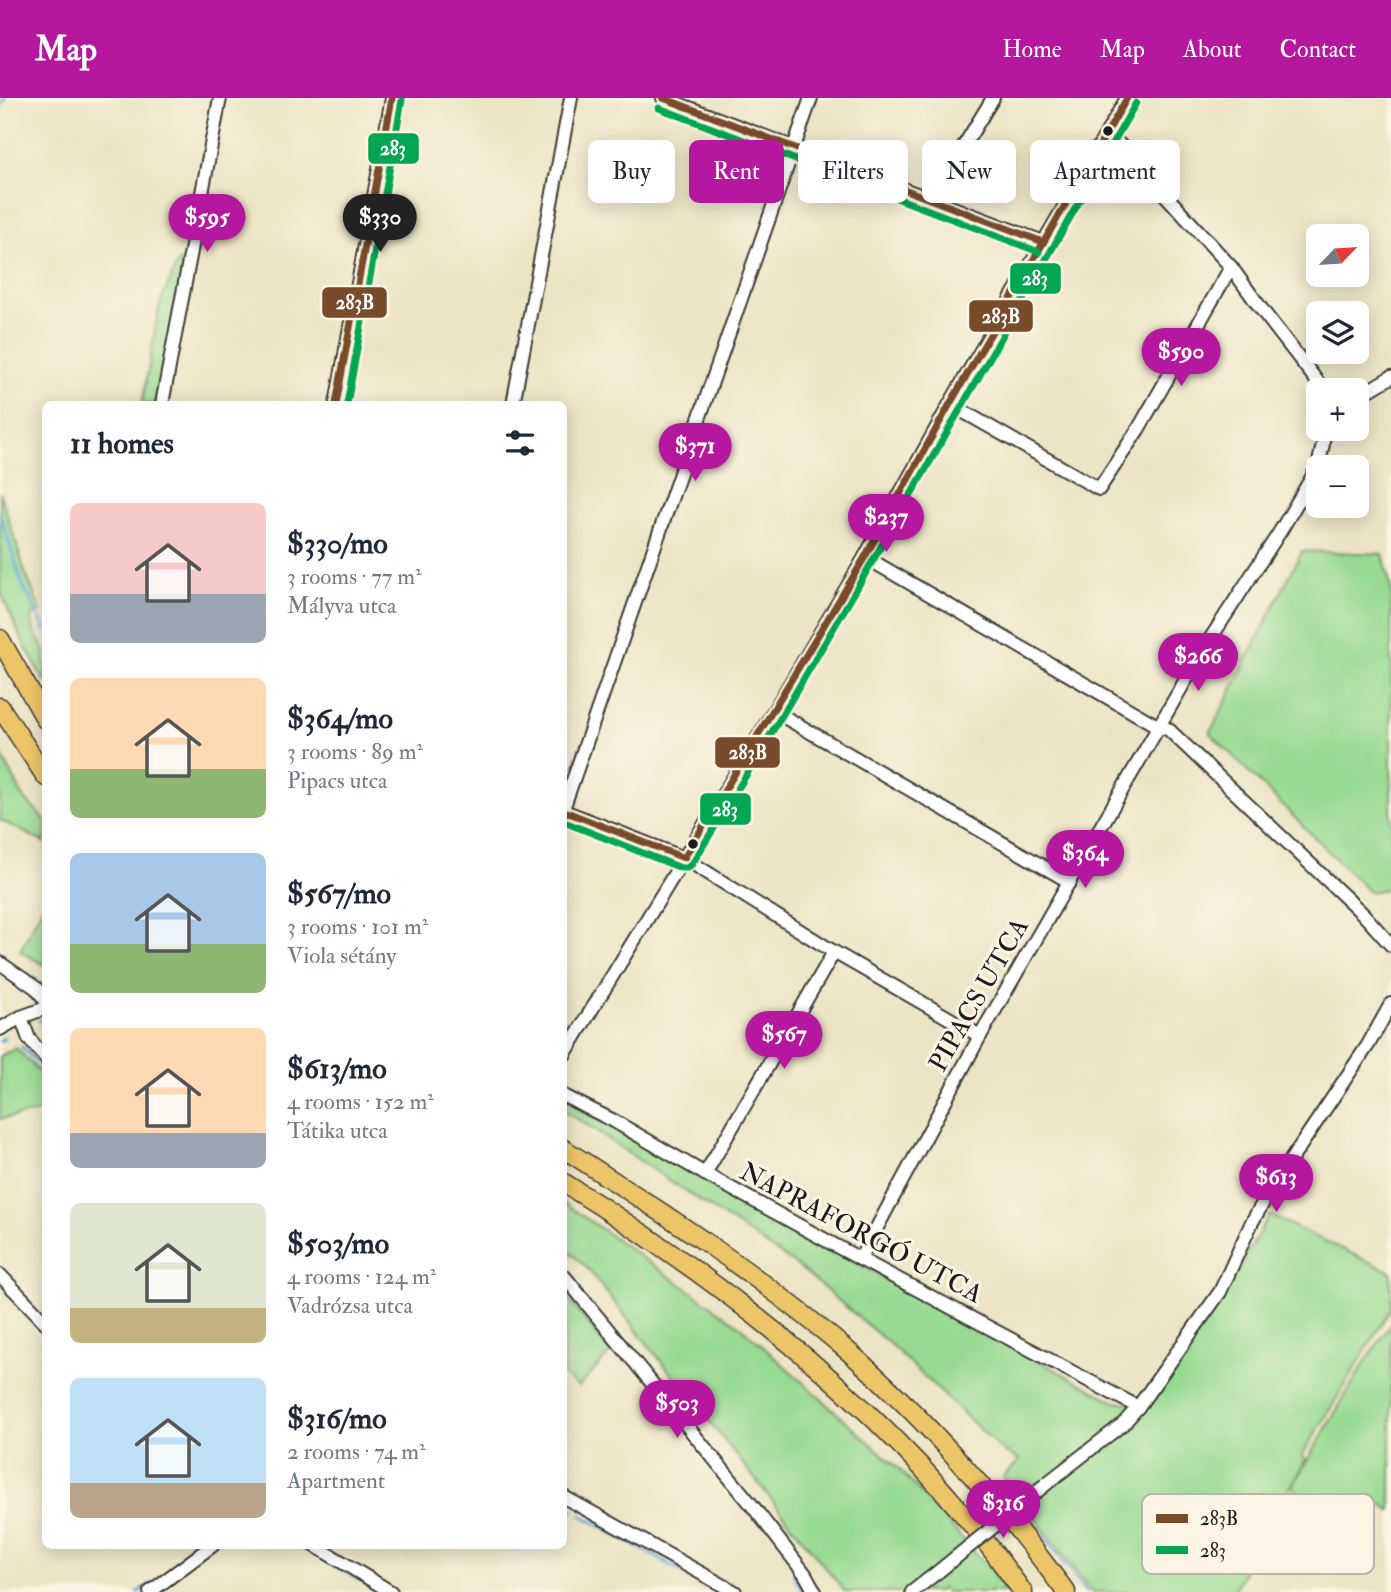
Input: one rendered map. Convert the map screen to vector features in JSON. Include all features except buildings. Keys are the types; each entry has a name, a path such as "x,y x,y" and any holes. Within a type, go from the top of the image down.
{"highway":[{"path":"0,639 42,713"},
{"path":"0,707 42,771"},
{"path":"567,1151 739,1265 850,1353 963,1468 1015,1527 1066,1592"},
{"path":"567,1185 717,1285 829,1377 931,1478 969,1521 1023,1592"}],"street":[{"path":"163,401 220,98"},
{"path":"337,401 392,98"},
{"path":"514,401 571,98"},
{"path":"663,98 922,197"},
{"path":"567,799 811,98"},
{"path":"967,140 993,98"},
{"path":"567,1050 865,557 1127,98"},
{"path":"1108,132 1231,267 1315,378"},
{"path":"939,203 1044,242"},
{"path":"950,404 1099,489 1139,428 1231,267"},
{"path":"1369,390 1391,377"},
{"name":"PIPACS UTCA","path":"860,1259 980,1035 1203,650 1281,530 1318,467 1323,441"},
{"path":"865,557 1159,727 1168,729 1363,914 1391,945"},
{"path":"774,711 1070,882"},
{"path":"567,809 684,858 834,952 980,1035"},
{"path":"705,1174 834,952"},
{"path":"0,963 36,988 42,996"},
{"path":"912,1592 1124,1423 1138,1407 1220,1293 1252,1222 1268,1194 1368,1045 1391,1004"},
{"path":"0,1029 42,1009"},
{"path":"21,1017 29,1039 42,1054"},
{"name":"NAPRAFORGÓ UTCA","path":"567,1098 614,1121 860,1259 1138,1407"},
{"path":"0,1275 42,1319"},
{"path":"567,1280 751,1504 815,1590"},
{"path":"567,1499 735,1592"},
{"path":"150,1592 208,1549"},
{"path":"321,1549 391,1592"}],"green space":[{"path":"179,260 184,260 157,401 143,401 160,303"},
{"path":"0,492 25,572 41,611 31,617 34,631 42,646 42,677 0,591"},
{"path":"1302,551 1383,554 1391,589 1391,888 1369,892 1210,733"},
{"path":"0,752 24,798 42,817 42,841 0,820"},
{"path":"42,907 42,963 20,951"},
{"path":"16,1048 42,1075 42,1112 0,1119 0,1056"},
{"path":"567,1103 615,1130 646,1143 720,1189 1115,1402 1150,1404 1224,1295 1269,1215 1391,1272 1391,1308 1302,1456 1306,1459 1287,1494 1142,1494 1142,1574 1243,1574 1233,1592 1092,1592 1003,1477 1020,1460 1004,1452 891,1345 799,1267 567,1112"},
{"path":"567,1205 739,1325 899,1469 991,1570 1006,1592 946,1592 942,1588 938,1592 845,1592 587,1268 567,1249"},
{"path":"567,1298 611,1352 579,1387 567,1378"},
{"path":"1391,1323 1391,1511 1374,1498 1374,1494 1303,1494 1292,1487"}],"waterway":[{"path":"0,106 5,98"},
{"path":"0,514 23,586 42,623"},
{"path":"0,1041 4,1038"},
{"path":"22,1047 42,1067"},
{"path":"6,1292 42,1329"},
{"path":"567,1507 574,1511"},
{"path":"581,1515 719,1592"},
{"path":"1038,1528 1087,1592"},
{"path":"319,1556 372,1587"},
{"path":"794,1575 804,1592"},
{"path":"138,1592 151,1584"}],"transit line":[{"name":"283B","path":"337,401 392,98"},
{"name":"283B","path":"663,98 1043,242"},
{"name":"283B","path":"567,812 684,858 865,557 1127,98"},
{"name":"283","path":"348,401 402,100"},
{"name":"283","path":"567,823 681,868 692,864 861,580 1136,103"},
{"name":"283","path":"659,108 1039,252"}]}
